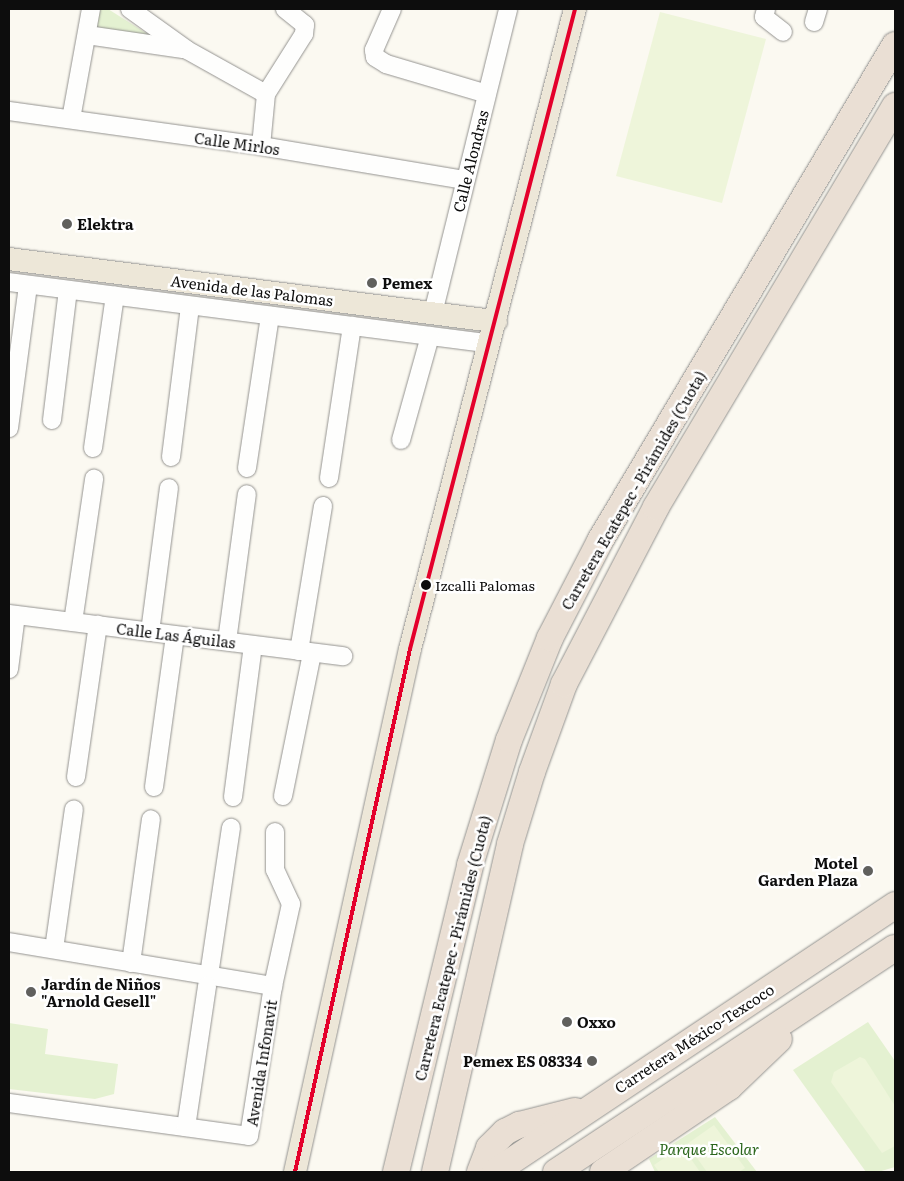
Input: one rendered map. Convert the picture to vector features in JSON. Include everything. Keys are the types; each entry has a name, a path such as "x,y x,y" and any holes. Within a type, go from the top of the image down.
{"highway":[{"name":"Carretera Ecatepec - Pirámides (Cuota)","path":"396,1172 470,865 509,740 550,638 572,590 600,541 895,46"},
{"name":"Carretera Ecatepec - Pirámides (Cuota)","path":"435,1172 510,844 532,772 564,684 656,507 895,106"},
{"name":"Carretera México-Texcoco","path":"505,1166 590,1107 895,905"},
{"path":"556,1172 895,948"},
{"path":"603,1172 730,1087 764,1055 803,1010"},
{"path":"480,1172 489,1148 512,1128 590,1107"}],"main road":[{"path":"295,1172 410,649 575,9"},
{"name":"Avenida de las Palomas","path":"9,259 496,321"}],"street":[{"path":"71,119 91,9"},
{"path":"130,9 187,50 266,94"},
{"path":"261,146 266,94 304,34 305,25 285,9"},
{"path":"392,9 374,50 375,57 386,64 487,94"},
{"path":"766,9 764,17 783,32"},
{"name":"Calle Alondras","path":"433,313 487,94 503,10"},
{"path":"87,35 187,50"},
{"name":"Calle Mirlos","path":"9,111 261,146 465,180"},
{"name":"Avenida de las Palomas","path":"9,282 490,344"},
{"path":"9,428 28,285"},
{"path":"52,420 68,290"},
{"path":"94,448 115,296"},
{"path":"171,458 190,306"},
{"path":"247,468 270,316"},
{"path":"329,478 352,326"},
{"path":"400,440 430,336"},
{"path":"73,622 94,479"},
{"path":"150,632 169,488"},
{"path":"227,642 247,494"},
{"path":"283,796 306,652 323,506"},
{"path":"9,669 12,614"},
{"name":"Calle Las Águilas","path":"12,614 343,656"},
{"path":"76,777 98,625"},
{"path":"154,786 175,635"},
{"path":"233,797 253,645"},
{"path":"54,949 74,809"},
{"path":"131,963 151,819"},
{"path":"186,1127 231,828"},
{"path":"9,942 131,963 208,981 273,986 292,904 274,870 275,832"},
{"name":"Avenida Infonavit","path":"9,1103 249,1136 273,986"}],"green space":[{"path":"100,9 108,9 154,38 95,29"},
{"path":"660,12 766,39 722,203 616,176"},
{"path":"868,1022 895,1061 895,1167 878,1172 866,1172 793,1070"},
{"path":"9,1023 48,1029 45,1054 118,1064 114,1094 95,1099 9,1089"},
{"path":"860,1057 865,1059 895,1106 895,1146 882,1153 831,1082 834,1072"},
{"name":"Parque Escolar","path":"715,1117 757,1172 655,1172 649,1159"},
{"path":"714,1125 745,1168 739,1172 707,1172 687,1144"},
{"path":"682,1146 700,1172 659,1172 654,1165"}],"transit line":[{"path":"295,1172 410,649 575,9"}],"place":[{"name":"Elektra","path":"67,224"},
{"name":"Pemex","path":"372,283"},
{"name":"Izcalli Palomas","path":"426,585"},
{"name":"Motel Garden Plaza","path":"868,871"},
{"name":"Jardín de Niños \"Arnold Gesell\"","path":"31,992"},
{"name":"Oxxo","path":"567,1022"},
{"name":"Pemex ES 08334","path":"592,1061"}]}
